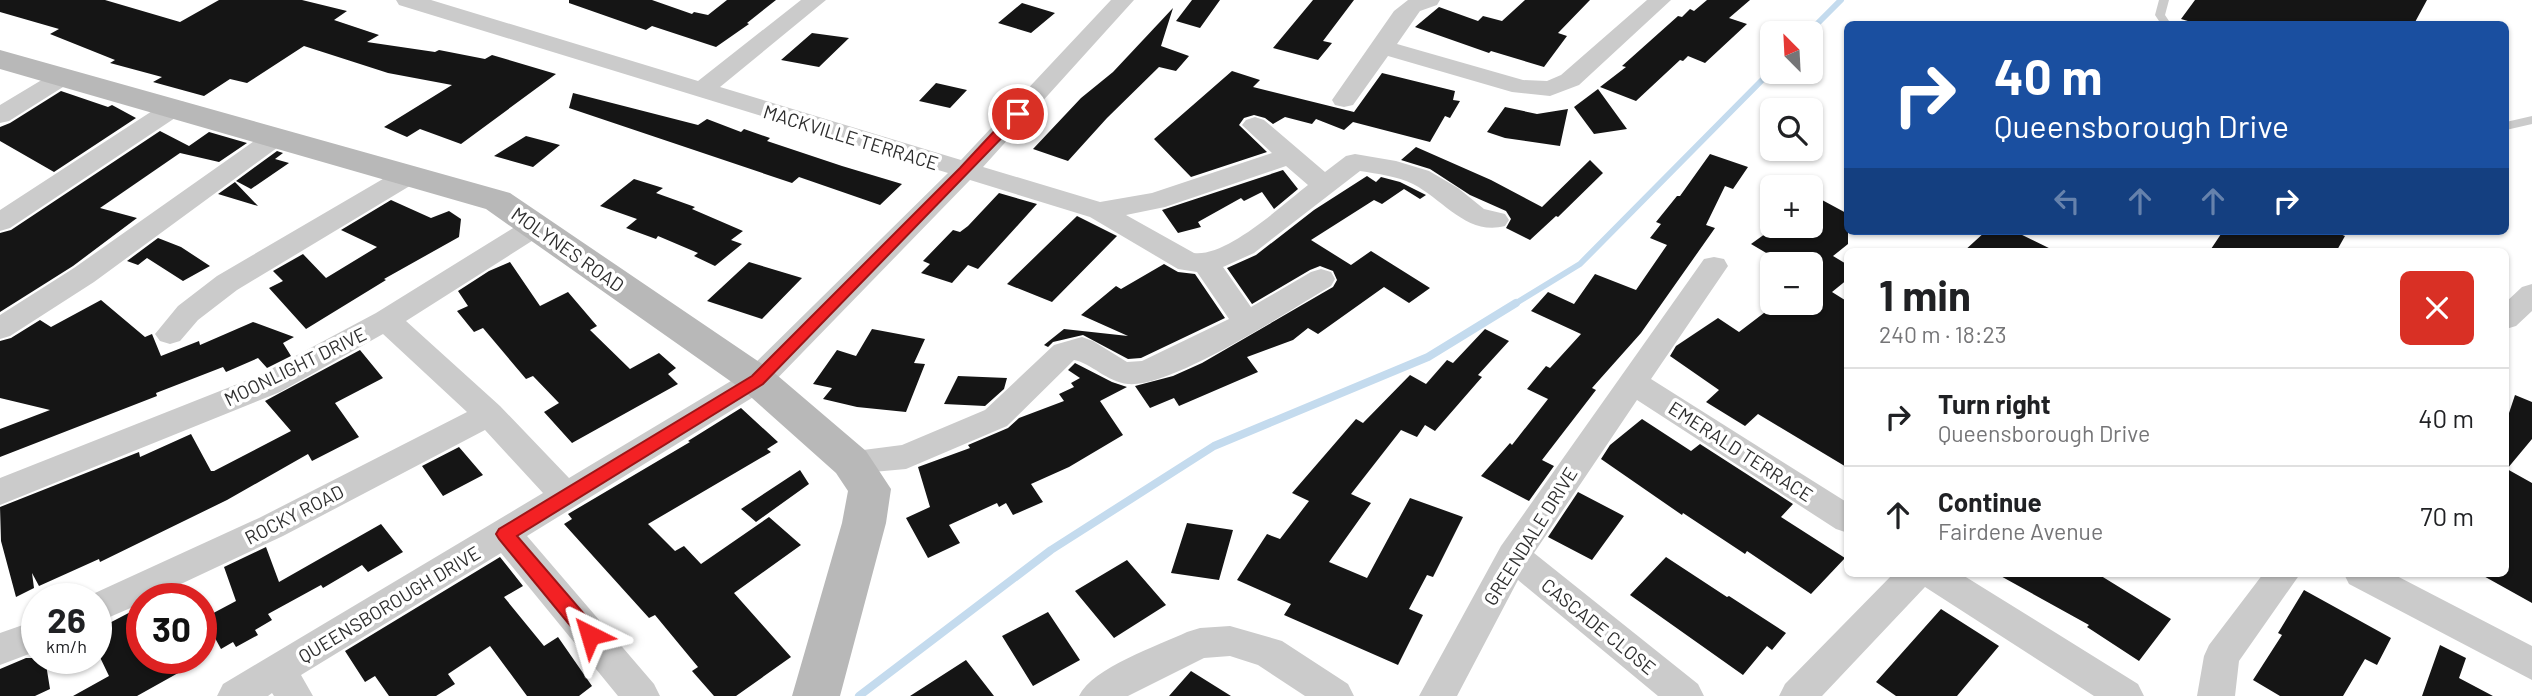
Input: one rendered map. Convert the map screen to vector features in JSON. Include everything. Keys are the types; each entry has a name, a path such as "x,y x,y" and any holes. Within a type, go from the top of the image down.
{"main road":[{"name":"MOLYNES ROAD","path":"0,59 498,201 757,380 851,462 870,489 864,523 821,677"}],"street":[{"name":"MACKVILLE TERRACE","path":"407,0 1099,211 1188,262 1206,264"},
{"path":"700,91 815,0"},
{"name":"QUEENSBOROUGH DRIVE","path":"236,696 286,683 505,534 757,380 965,171 1123,0"},
{"path":"1344,100 1402,16 1412,6 1429,0"},
{"path":"1383,47 1521,87 1550,89 1570,80 1660,0"},
{"path":"0,116 63,77"},
{"path":"0,222 175,107"},
{"path":"1255,125 1324,185"},
{"path":"0,329 84,275 276,137"},
{"path":"1099,211 1156,201 1289,156"},
{"path":"1247,323 1206,264 1244,247 1355,162 1393,168 1420,178 1449,194 1468,213 1480,220 1495,220"},
{"path":"170,334 188,313 227,283 409,176"},
{"name":"MOONLIGHT DRIVE","path":"0,492 269,384 386,320 536,226"},
{"name":"GREENDALE DRIVE","path":"1438,696 1513,556 1576,461 1634,383 1714,266"},
{"path":"851,462 906,457 996,418 1065,352 1082,348 1100,361 1131,374 1152,369 1247,323 1321,279"},
{"path":"2509,316 2532,294"},
{"path":"386,320 489,414 567,497"},
{"name":"EMERALD TERRACE","path":"1634,383 1844,517"},
{"name":"ROCKY ROAD","path":"112,601 271,527 489,414"},
{"path":"505,534 641,696"},
{"name":"CASCADE CLOSE","path":"1513,556 1685,696"},
{"path":"1798,696 1912,577"},
{"path":"1938,577 2125,696"},
{"path":"2216,696 2222,656 2281,577"},
{"path":"2367,577 2532,664"},
{"path":"0,649 21,641"},
{"path":"1098,696 1117,683 1200,643 1230,641 1269,652 1335,696"}],"lane":[{"path":"2164,0 2160,15 2164,21"},
{"path":"2509,125 2532,120"}],"building":[{"path":"0,0 105,0 180,22 219,0 302,0 347,11 334,20 379,35 367,42 435,52 439,50 485,59 492,55 556,74 461,144 420,129 407,137 384,127 452,85 388,73 304,46 247,83 230,79 204,96 153,82 162,77 110,63 115,60 50,34 59,29 0,12"},
{"path":"569,0 652,0 692,14 694,12 708,15 727,0 776,0 747,23 749,24 716,47 652,26 646,30 569,3"},
{"path":"1192,0 1220,0 1200,28 1176,21"},
{"path":"1313,0 1354,0 1323,41 1332,43 1318,60 1273,48"},
{"path":"1525,0 1590,0 1558,33 1567,36 1544,67 1491,51 1489,53 1415,27 1439,7 1478,21 1483,16 1502,21"},
{"path":"1707,0 1750,0 1729,18 1747,24 1705,63 1688,56 1683,61 1680,60 1636,101 1600,87 1626,67 1622,66 1678,16 1682,17 1690,9 1694,11"},
{"path":"2195,0 2427,0 2416,21 2181,19"},
{"path":"1022,3 1055,13 1031,33 998,23"},
{"path":"1173,8 1161,46 1189,56 1176,71 1159,67 1068,161 1033,149 1081,98 1113,72"},
{"path":"812,33 849,38 819,67 781,60"},
{"path":"1232,71 1260,80 1253,87 1354,112 1382,73 1455,91 1453,100 1460,101 1450,118 1445,116 1430,142 1353,122 1344,130 1316,119 1312,124 1285,117 1273,124 1254,115 1244,118 1239,125 1267,152 1191,177 1154,139"},
{"path":"936,83 967,90 950,108 919,101"},
{"path":"1598,89 1627,129 1594,134 1574,107"},
{"path":"61,91 108,107 112,105 136,118 54,172 0,141 0,127"},
{"path":"573,93 698,125 707,119 741,132 744,129 770,138 767,141 902,184 880,205 799,177 792,183 569,108"},
{"path":"1505,107 1537,114 1568,109 1560,146 1505,138 1487,132"},
{"path":"160,131 189,146 209,132 247,143 219,162 180,153 100,208 137,218 73,266 0,312 0,233 11,230"},
{"path":"526,136 560,145 533,167 494,156"},
{"path":"1416,147 1491,180 1542,207 1590,160 1603,173 1530,240 1506,228 1511,219 1506,211 1470,195 1430,169 1401,160"},
{"path":"277,151 283,153 275,159 289,163 251,189 236,181"},
{"path":"1710,154 1748,167 1733,189 1725,186 1706,225 1715,228 1641,333 1592,388 1596,390 1542,460 1554,466 1529,501 1481,476 1510,443 1512,445 1548,399 1527,389 1546,366 1550,368 1581,334 1531,311 1548,292 1574,304 1595,274 1636,290 1667,245 1650,238 1661,224 1656,222 1677,196 1680,196"},
{"path":"1283,170 1298,189 1274,209 1262,192 1244,201 1241,198 1198,222 1201,227 1178,233 1162,210"},
{"path":"1367,176 1376,182 1381,177 1400,182 1426,195 1420,199 1404,189 1382,204 1374,200 1311,240 1351,265 1371,251 1430,288 1409,303 1384,287 1318,334 1308,328 1293,340 1247,357 1258,372 1179,406 1174,398 1150,408 1135,386 1173,376 1202,363 1333,287 1337,280 1333,271 1320,266 1252,304 1227,268 1256,255 1314,210"},
{"path":"634,179 663,188 656,193 695,207 692,209 743,231 731,240 742,244 715,266 694,256 698,253 658,236 656,239 626,228 637,219 600,206"},
{"path":"235,182 258,206 218,194"},
{"path":"999,193 1037,204 978,269 968,265 952,283 921,273 930,264 923,261 953,230 960,232 968,226"},
{"path":"391,200 431,218 449,211 461,219 459,237 384,279 386,280 306,329 269,288 283,281 273,271 303,254 326,278 377,247 341,230"},
{"path":"1823,200 1844,212 1844,235 1848,235 1848,244 1833,256 1844,263 1844,282 1832,292 1844,300 1844,466 1758,414 1745,426 1706,402 1719,390 1670,356 1676,346 1718,318 1739,332 1761,315 1823,315 1823,252 1765,252 1751,244 1760,238 1823,238"},
{"path":"1077,216 1117,236 1052,302 1007,284"},
{"path":"1982,235 2022,235 2049,248 1967,248"},
{"path":"2220,235 2345,236 2338,248 2212,248"},
{"path":"158,238 181,247 210,266 183,281 147,258 138,265 127,261"},
{"path":"510,262 540,306 568,292 597,326 590,330 630,369 659,353 676,368 668,374 678,384 572,443 544,412 559,403 533,376 526,379 483,328 474,332 457,311 468,306 458,291 489,271"},
{"path":"749,262 802,278 762,319 707,301"},
{"path":"1164,264 1178,272 1195,274 1225,318 1141,358 1128,359 1083,335 1053,342 1048,347 1044,345 1064,329 1128,336 1081,315 1116,286 1121,289"},
{"path":"101,300 145,337 152,334 161,356 199,341 200,345 253,322 294,337 283,343 291,356 267,368 258,358 226,372 223,367 156,393 157,396 0,457 0,429 50,410 0,398 0,341 11,338 40,320 51,327"},
{"path":"872,329 925,339 914,363 925,364 906,412 857,407 823,399 832,388 813,384 837,350 856,356"},
{"path":"1485,329 1509,341 1478,375 1482,377 1435,431 1425,425 1417,437 1401,430 1351,494 1371,503 1329,562 1367,578 1410,498 1463,517 1433,577 1427,575 1409,609 1423,615 1398,665 1284,615 1291,604 1237,580 1267,534 1280,539 1309,501 1292,493 1356,419 1363,423 1410,375 1426,384 1447,360 1453,363"},
{"path":"360,350 383,378 335,403 359,437 312,461 308,454 227,500 100,562 99,559 46,583 37,583 32,573 33,583 21,583 21,594 16,597 1,541 0,507 139,452 140,457 191,434 211,471 214,471 291,431 265,401"},
{"path":"1075,363 1127,387 1100,401 1123,435 1069,467 1031,484 1043,502 1013,515 1006,503 999,507 997,503 949,525 960,543 928,558 906,518 930,507 918,467 970,448 968,445 1008,428 1019,418 1064,401 1059,394 1074,387 1071,383 1080,378 1068,370"},
{"path":"958,376 1007,378 1004,389 985,406 944,404"},
{"path":"2515,395 2532,402 2532,439 2509,467 2509,413"},
{"path":"741,408 778,442 767,449 771,452 648,524 675,551 684,546 701,564 769,517 801,545 734,593 791,657 736,696 714,696 692,671 698,667 655,615 649,618 564,524 572,519 568,514 690,442 688,441"},
{"path":"1642,419 1691,451 1700,444 1793,504 1781,517 1844,559 1811,594 1747,551 1745,554 1683,513 1682,515 1601,459 1610,445"},
{"path":"459,447 483,475 443,496 422,466"},
{"path":"800,470 809,484 756,522 741,509"},
{"path":"2509,470 2532,483 2532,603 2485,577 2509,577"},
{"path":"1578,492 1624,516 1592,560 1548,537"},
{"path":"1187,523 1233,530 1219,580 1171,573"},
{"path":"381,524 403,552 368,572 362,565 323,588 321,585 268,614 272,620 255,630 258,635 236,647 233,642 221,649 217,642 217,611 236,601 224,567 266,547 279,582"},
{"path":"500,557 523,586 504,597 544,646 558,637 592,686 579,696 527,696 490,646 448,674 455,684 436,696 389,696 375,676 365,682 345,651"},
{"path":"1666,557 1786,633 1772,650 1767,646 1743,675 1630,595"},
{"path":"1127,560 1166,605 1114,638 1075,591"},
{"path":"2002,577 2103,577 2171,619 2139,661 2087,627 2089,625"},
{"path":"2304,590 2391,638 2377,665 2365,659 2343,696 2280,696 2253,680 2282,635 2278,633"},
{"path":"1941,609 1999,646 1957,696 1896,696 1876,682"},
{"path":"1048,612 1080,660 1033,686 1002,636"},
{"path":"126,614 126,674 176,674 137,696 73,696 112,674 112,622"},
{"path":"2440,645 2466,658 2459,678 2493,696 2422,696"},
{"path":"21,660 21,674 48,674 50,689 35,696 0,696 0,669"},
{"path":"966,660 994,696 910,696"},
{"path":"1191,671 1231,696 1169,696"}],"waterway":[{"path":"1820,21 1841,0"},
{"path":"1513,305 1580,264 1760,82"},
{"path":"859,696 1051,550 1214,446 1428,357 1516,303"}],"route":[{"path":"590,635 505,534 757,380 1018,114"}]}
